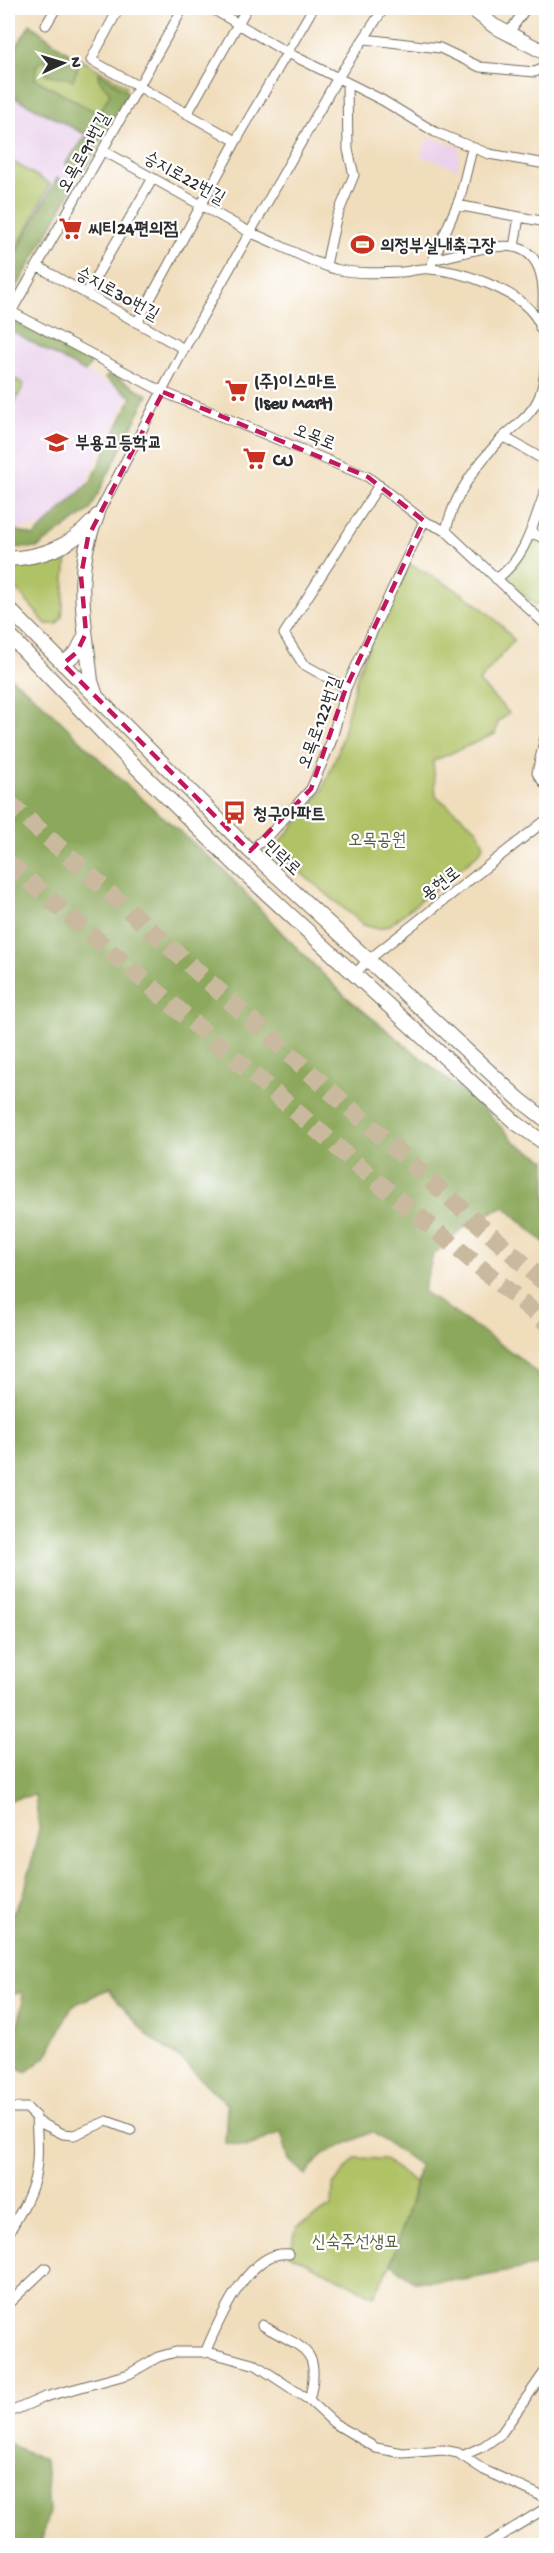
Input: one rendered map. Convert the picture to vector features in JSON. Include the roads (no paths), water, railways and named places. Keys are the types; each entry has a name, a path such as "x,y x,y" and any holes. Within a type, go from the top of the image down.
{"main road":[{"path":"471,8 508,34 546,53"},
{"path":"8,559 35,556 60,547 81,533 97,516"},
{"path":"97,516 88,537 81,576 91,681 100,702"},
{"name":"민락로","path":"8,608 250,851 519,1100 546,1120"},
{"path":"63,664 77,652 86,633"},
{"name":"민락로","path":"8,634 130,761 238,867 516,1123 546,1144"}],"street":[{"path":"46,26 56,8"},
{"path":"119,8 90,60 236,141"},
{"name":"오목로91번길","path":"9,311 104,151 183,8"},
{"path":"211,8 286,52 382,100 435,132 472,149 546,164"},
{"path":"187,114 247,8"},
{"path":"137,322 236,141 313,8"},
{"path":"97,516 184,349 337,79 384,8"},
{"path":"508,34 526,8"},
{"path":"365,39 440,48 480,67 535,72 546,68"},
{"path":"326,266 336,219 354,175 348,150 347,84"},
{"path":"429,268 435,259 457,205 472,149"},
{"name":"승지로22번길","path":"104,151 251,233 326,266 335,269 384,273 429,268 487,282 515,298 535,315 540,327"},
{"path":"86,294 153,178"},
{"path":"457,205 546,222"},
{"path":"514,247 519,217"},
{"path":"435,259 514,247 531,254 540,271 543,302 540,327 546,358 539,397 522,422 504,437 470,480 450,514 446,531"},
{"name":"승지로30번길","path":"37,266 184,349"},
{"name":"오목로","path":"9,311 163,392 333,461 379,485 424,521 446,531 546,625"},
{"path":"504,437 546,461"},
{"path":"346,688 303,664 284,634 379,485"},
{"path":"496,579 506,572 532,533 546,489"},
{"name":"오목로122번길","path":"250,851 273,831 311,789 331,742 346,688 424,521"},
{"path":"532,533 546,539"},
{"path":"546,732 537,772 546,786"},
{"name":"용현로","path":"356,974 368,960 546,820"},
{"path":"8,2108 27,2108 36,2117 39,2159 35,2182 8,2234"},
{"path":"37,2121 63,2134 74,2135 106,2121 130,2130"},
{"path":"205,2353 222,2315 249,2274 271,2256 277,2253 289,2254"},
{"path":"8,2304 46,2268"},
{"path":"262,2325 307,2351 315,2364 309,2400"},
{"path":"8,2413 45,2397 129,2374 158,2357 176,2352 205,2353 256,2365 309,2400 334,2423 376,2448 403,2453 443,2450 462,2456 484,2470 546,2498"},
{"path":"462,2456 484,2446 501,2434 546,2370"},
{"path":"484,2546 546,2508"}],"tunnel":[{"path":"8,802 546,1284"},
{"path":"8,863 381,1185 546,1322"}],"place":[{"name":"씨티24편의점","path":"70,228"},
{"name":"의정부실내축구장","path":"362,245"},
{"name":"(주)이스마트 (Iseu Mart)","path":"236,391"},
{"name":"부용고등학교","path":"57,442"},
{"name":"CU","path":"255,459"},
{"name":"청구아파트","path":"235,813"}],"park label":[{"name":"오목공원","path":"377,839"},
{"name":"신숙주선생묘","path":"355,2241"}]}
